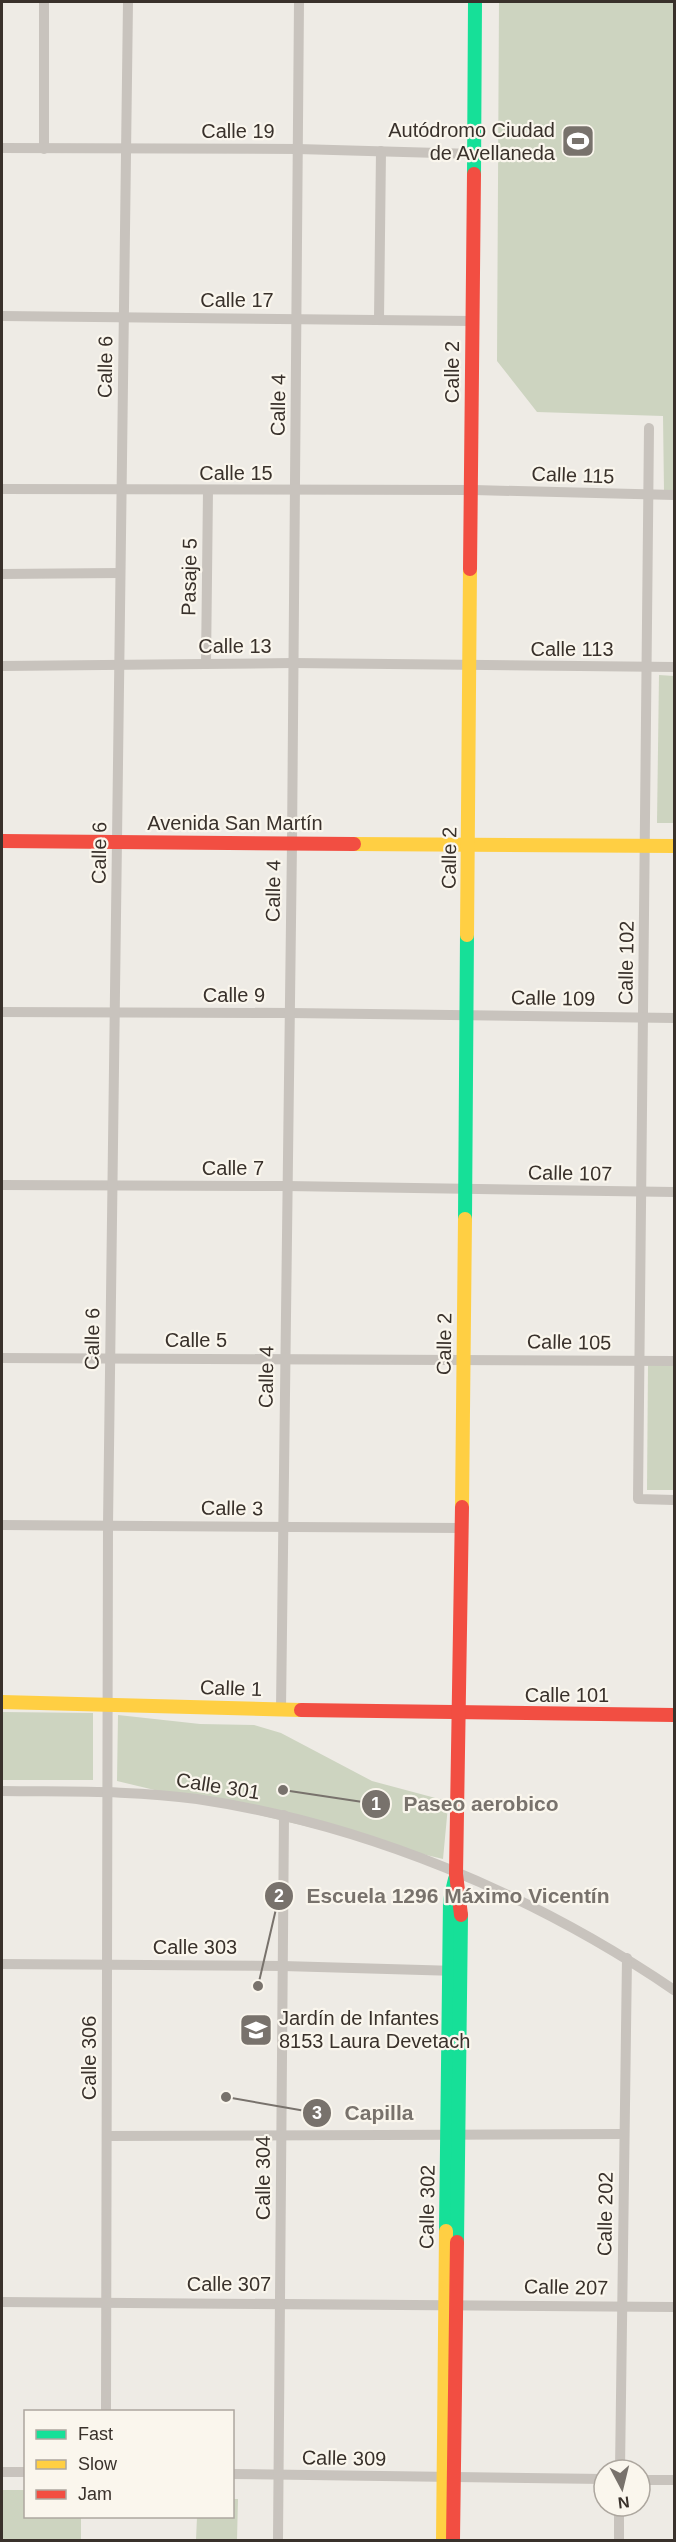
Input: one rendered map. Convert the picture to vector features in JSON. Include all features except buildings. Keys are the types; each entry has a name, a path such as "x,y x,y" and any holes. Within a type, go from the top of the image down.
{"street":[{"path":"44,2 44,148"},
{"name":"Calle 6","path":"106,1704 128,2"},
{"name":"Calle 4","path":"280,1709 292,843 299,2"},
{"name":"Calle 2","path":"459,1714 475,2"},
{"name":"Calle 19","path":"2,148 298,149 474,154"},
{"path":"379,319 381,151"},
{"name":"Calle 17","path":"2,316 472,321"},
{"name":"Calle 102","path":"649,428 638,1499 675,1500"},
{"name":"Calle 15","path":"2,489 471,490"},
{"name":"Pasaje 5","path":"206,664 208,490"},
{"name":"Calle 115","path":"471,490 675,495"},
{"path":"2,574 120,573"},
{"name":"Calle 13","path":"2,666 293,663 469,666"},
{"name":"Calle 113","path":"469,666 675,667"},
{"name":"Avenida San Martín","path":"2,841 675,846"},
{"name":"Calle 9","path":"2,1012 290,1012 466,1015"},
{"name":"Calle 109","path":"466,1015 675,1018"},
{"name":"Calle 7","path":"2,1185 465,1189"},
{"name":"Calle 107","path":"465,1189 675,1192"},
{"name":"Calle 5","path":"2,1358 463,1359"},
{"name":"Calle 105","path":"463,1359 675,1362"},
{"name":"Calle 3","path":"2,1525 462,1528"},
{"name":"Calle 1","path":"2,1702 459,1714"},
{"name":"Calle 306","path":"106,1704 106,2410"},
{"name":"Calle 101","path":"459,1714 675,1715"},
{"name":"Calle 302","path":"453,2541 449,2477 455,1971 461,1903 456,1874 459,1714"},
{"name":"Calle 301","path":"2,1791 107,1792 196,1799 284,1815 372,1841 456,1874 562,1921 627,1958 675,1990"},
{"name":"Calle 304","path":"278,2541 284,1815"},
{"name":"Calle 202","path":"620,2458 627,1958"},
{"name":"Calle 303","path":"2,1964 283,1966 455,1971"},
{"path":"106,2136 453,2137 624,2134"},
{"name":"Calle 307","path":"2,2302 451,2304"},
{"name":"Calle 207","path":"451,2304 675,2307"},
{"path":"2,2472 24,2472"},
{"name":"Calle 309","path":"234,2474 592,2479"},
{"name":"Calle 302","path":"443,2541 449,2477"},
{"path":"652,2480 675,2480"},
{"path":"619,2518 619,2541"}],"green space":[{"name":"Autódromo Ciudad de Avellaneda","path":"499,2 674,2 674,491 664,491 663,416 537,412 497,361"},
{"path":"659,675 674,676 674,823 657,823"},
{"path":"648,1365 674,1365 674,1490 647,1490"},
{"path":"2,1712 93,1713 93,1780 2,1780"},
{"path":"118,1715 200,1724 254,1725 281,1733 372,1781 443,1800 448,1806 443,1859 117,1781"},
{"path":"2,2490 24,2490 24,2518 81,2518 81,2540 2,2540"},
{"path":"234,2499 238,2499 237,2540 196,2540 197,2518 234,2518"}],"traffic: fast":[{"path":"474,174 475,2"},
{"path":"465,1219 467,935"},
{"path":"446,2231 450,1900 455,1879"},
{"path":"457,2242 461,1915"}],"traffic: slow":[{"path":"467,935 470,569"},
{"path":"354,844 674,846"},
{"path":"462,1507 465,1219"},
{"path":"2,1702 301,1710"},
{"path":"443,2540 446,2231"}],"traffic: jam":[{"path":"470,569 474,174"},
{"path":"2,841 354,844"},
{"path":"461,1915 456,1874 462,1507"},
{"path":"301,1710 674,1715"},
{"path":"453,2540 457,2242"}],"place":[{"name":"Autódromo Ciudad de Avellaneda","path":"578,141"},
{"name":"Paseo aerobico","path":"283,1790"},
{"name":"Escuela 1296 Máximo Vicentín","path":"258,1986"},
{"name":"Jardín de Infantes 8153 Laura Devetach","path":"256,2030"},
{"name":"Capilla","path":"226,2097"}]}
